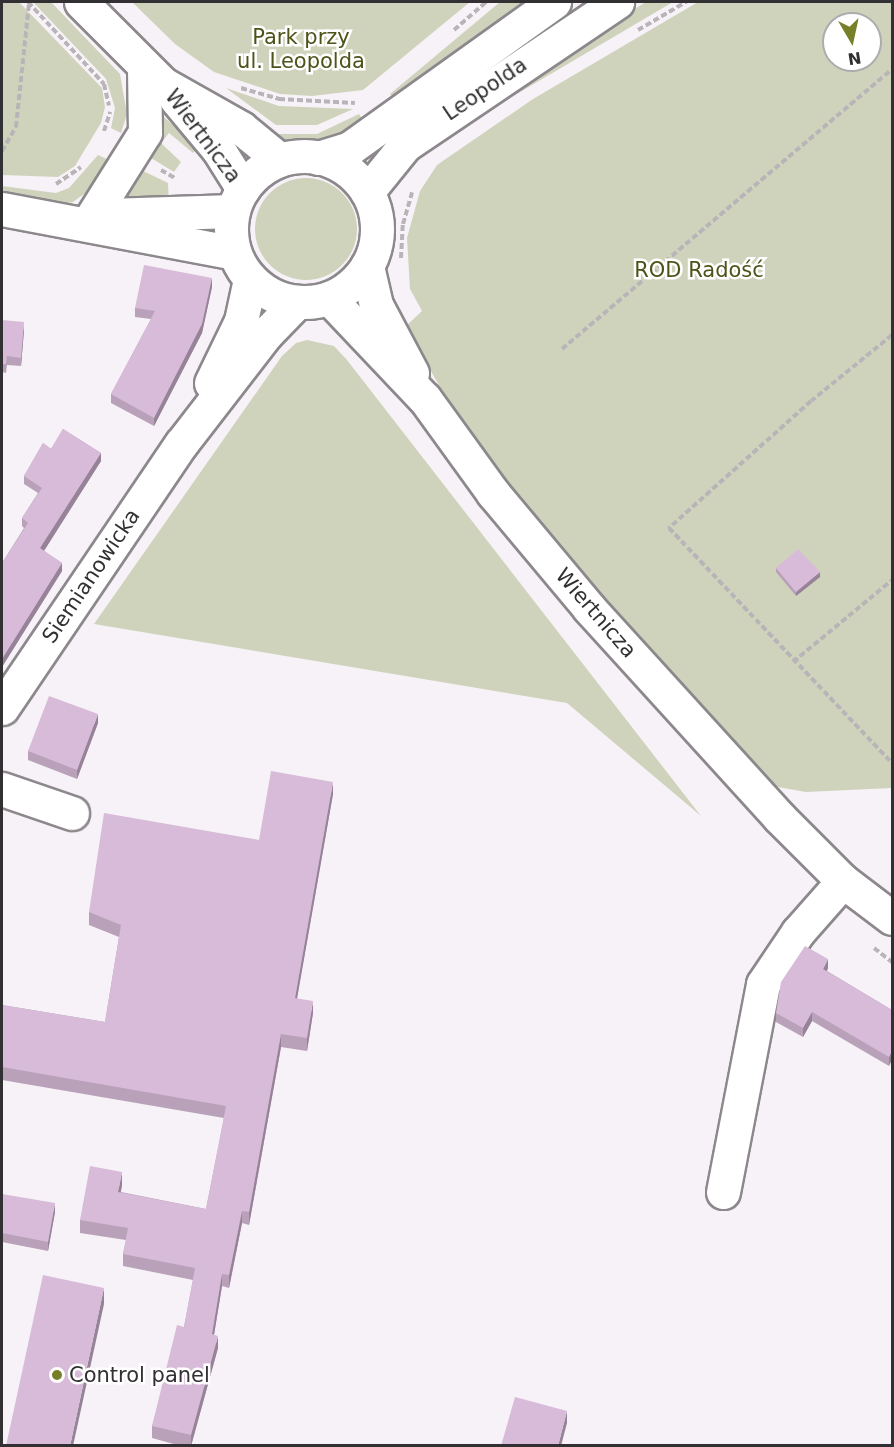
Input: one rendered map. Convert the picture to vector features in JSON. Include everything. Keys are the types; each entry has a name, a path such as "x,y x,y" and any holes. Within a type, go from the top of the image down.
{"street":[{"name":"Wiertnicza","path":"81,2 154,76 218,149 238,200"},
{"name":"Leopolda","path":"318,158 350,148 554,2"},
{"name":"Leopolda","path":"367,192 405,145 617,2"},
{"name":"Wiertnicza","path":"154,76 241,128 280,160"},
{"name":"Wiertnicza","path":"93,215 145,132 154,76"},
{"path":"2,209 54,219 242,266 280,298 313,300 344,291 367,266 376,242 376,216 367,192 345,169 318,158 280,160 259,171 238,200 230,231 242,266"},
{"path":"54,219 238,200"},
{"name":"Siemianowicka","path":"181,444 241,321 242,266"},
{"name":"Wiertnicza","path":"367,266 376,305 388,321 425,399 493,492 589,608 779,817 843,881 892,918"},
{"name":"Wiertnicza","path":"313,300 425,399"},
{"name":"Siemianowicka","path":"2,708 181,444 266,334 313,300"},
{"path":"2,789 72,813"},
{"path":"723,1192 763,984 798,932 843,881"}],"path":[{"path":"28,2 104,84 110,111 103,136"},
{"path":"2,151 16,127 28,2"},
{"path":"562,349 892,69"},
{"path":"235,85 279,99 363,102"},
{"path":"45,187 62,183 85,163"},
{"path":"401,267 403,224 416,184"},
{"path":"892,335 811,401 669,528 793,662 892,763"},
{"path":"793,662 892,580"}],"green space":[{"path":"2,2 19,2 102,88 105,107 101,123 75,166 58,177 2,175"},
{"path":"33,2 51,2 120,74 127,114 121,133 111,128 115,108 106,79"},
{"name":"Park przy ul. Leopolda","path":"132,2 470,2 363,90 312,96 280,94 214,72 175,44"},
{"path":"500,2 535,2 397,102 390,94"},
{"path":"646,2 673,2 510,98 436,148 430,141 534,69"},
{"name":"ROD Radość","path":"698,2 892,2 892,788 806,792 772,786 683,691 501,478 443,392 405,327 422,311 410,289 407,238 420,191 437,165 533,99"},
{"path":"226,88 279,106 353,109 317,125 276,125"},
{"path":"359,114 365,123 329,139 301,143 268,137 259,122 274,134 317,134"},
{"path":"163,116 198,148 193,153 169,133 161,143 181,162 174,172 146,155 155,126"},
{"path":"98,155 109,160 84,194 73,202 62,204 2,194 2,186 56,193 69,188"},
{"path":"139,169 168,183 169,206 122,206"},
{"path":"306,178 325,182 342,193 353,210 357,229 353,248 342,265 325,276 306,280 287,276 270,265 259,248 255,229 259,210 270,193 287,182"},
{"path":"307,340 334,346 347,360 701,816 567,703 94,624 282,356 296,343"}],"building":[{"path":"144,265 212,278 202,324 154,418 111,394 155,311 135,308"},
{"path":"2,320 24,322 21,358 7,356 6,364 2,364"},
{"path":"63,429 101,453 40,548 62,563 2,659 2,563 28,523 22,518 42,488 24,476 43,443 51,449"},
{"path":"798,549 820,572 796,592 776,568"},
{"path":"49,696 98,714 77,770 28,751"},
{"path":"271,771 333,782 295,998 313,1001 307,1038 281,1034 249,1212 242,1211 229,1275 222,1274 212,1334 218,1336 191,1435 152,1426 177,1325 184,1327 195,1268 123,1254 128,1228 80,1220 90,1166 122,1172 118,1192 206,1209 226,1106 2,1067 2,1005 105,1022 121,925 89,912 104,813 259,840"},
{"path":"805,946 828,959 823,969 892,1010 892,1050 889,1057 812,1012 803,1028 776,1013 781,982"},
{"path":"2,1194 55,1203 48,1242 2,1233"},
{"name":"Control panel","path":"43,1275 104,1288 70,1446 6,1446"},
{"path":"515,1397 567,1411 558,1446 501,1446"}],"place":[{"name":"Control panel","path":"57,1375"}]}
